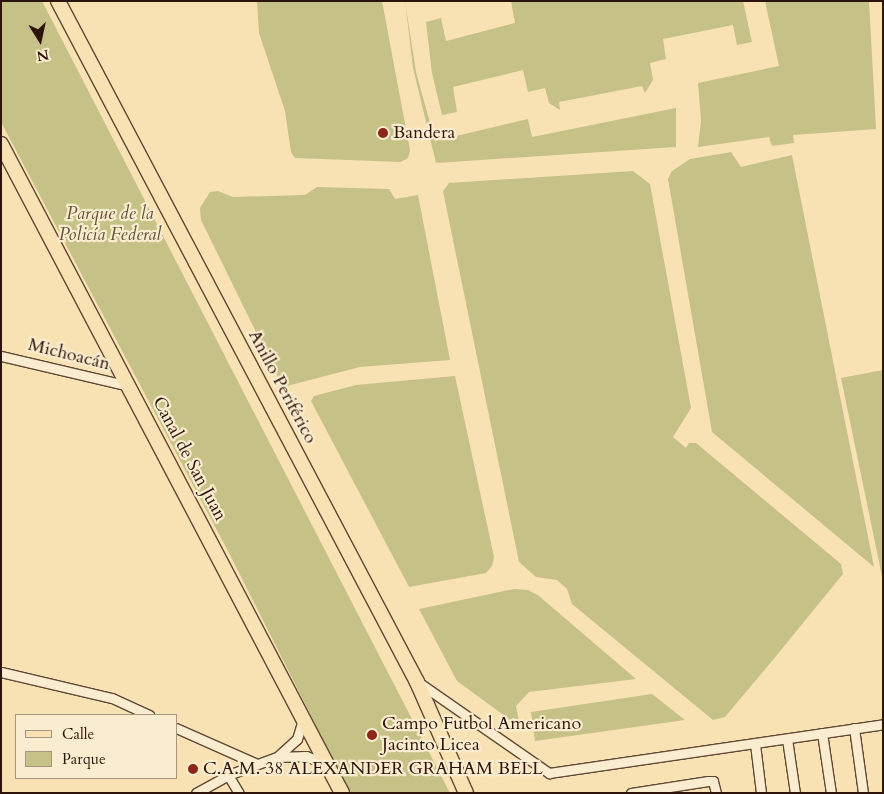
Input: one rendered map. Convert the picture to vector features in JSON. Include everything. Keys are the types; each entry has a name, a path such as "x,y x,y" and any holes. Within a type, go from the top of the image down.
{"main road":[{"name":"Anillo Periférico","path":"58,1 417,682 466,793"},
{"name":"Canal de San Juan","path":"1,144 304,716 342,793"}],"street":[{"name":"Michoacán","path":"1,356 129,386"},
{"path":"1,672 112,698 147,714"},
{"path":"417,682 549,773 883,724"},
{"path":"277,757 297,739 304,716"},
{"path":"854,728 863,793"},
{"path":"178,729 255,763"},
{"path":"822,733 831,793"},
{"path":"787,739 795,793"},
{"path":"755,744 761,793"},
{"path":"196,793 228,775 255,763 277,757 306,756 329,766"},
{"path":"228,775 239,793"},
{"path":"631,793 673,790 713,782 716,793"}],"green space":[{"name":"Parque de la Policía Federal","path":"1,1 42,1 450,793 350,793 229,553 1,122"},
{"path":"257,1 382,1 410,150 408,158 401,162 295,158 291,152 285,111 259,33"},
{"path":"405,1 416,72 435,141 528,119 532,137 676,108 676,147 436,163 413,68"},
{"path":"511,1 743,1 752,42 737,45 733,25 663,39 666,59 650,63 653,80 645,93 642,86 559,102 560,110 549,103 545,88 528,92 523,70 453,87 457,112 442,115 432,73 426,22 441,18 446,41 515,23"},
{"path":"765,1 869,1 876,129 793,135 794,143 772,146 769,137 698,147 701,121 698,83 779,66"},
{"path":"731,152 741,167 792,155 874,567 712,432 668,179 672,171 690,159"},
{"path":"633,171 650,184 691,408 673,437 686,448 689,443 696,443 841,564 843,574 725,717 713,720 572,604 567,589 557,580 536,577 519,562 443,191 449,183"},
{"path":"317,187 389,189 395,199 418,195 450,360 360,367 283,387 201,220 200,208 210,192 218,191 233,197 305,195"},
{"path":"883,370 883,581 841,378"},
{"path":"455,376 494,557 492,566 486,573 409,587 311,401 314,396 356,385"},
{"path":"514,589 528,590 539,596 636,679 529,692 516,706 520,727 457,681 419,609"},
{"path":"652,694 685,720 535,741 531,712"}],"place":[{"name":"Bandera","path":"383,133"},
{"name":"Campo Futbol Americano Jacinto Licea","path":"372,735"},
{"name":"C.A.M. 38 ALEXANDER GRAHAM BELL","path":"193,769"}]}
